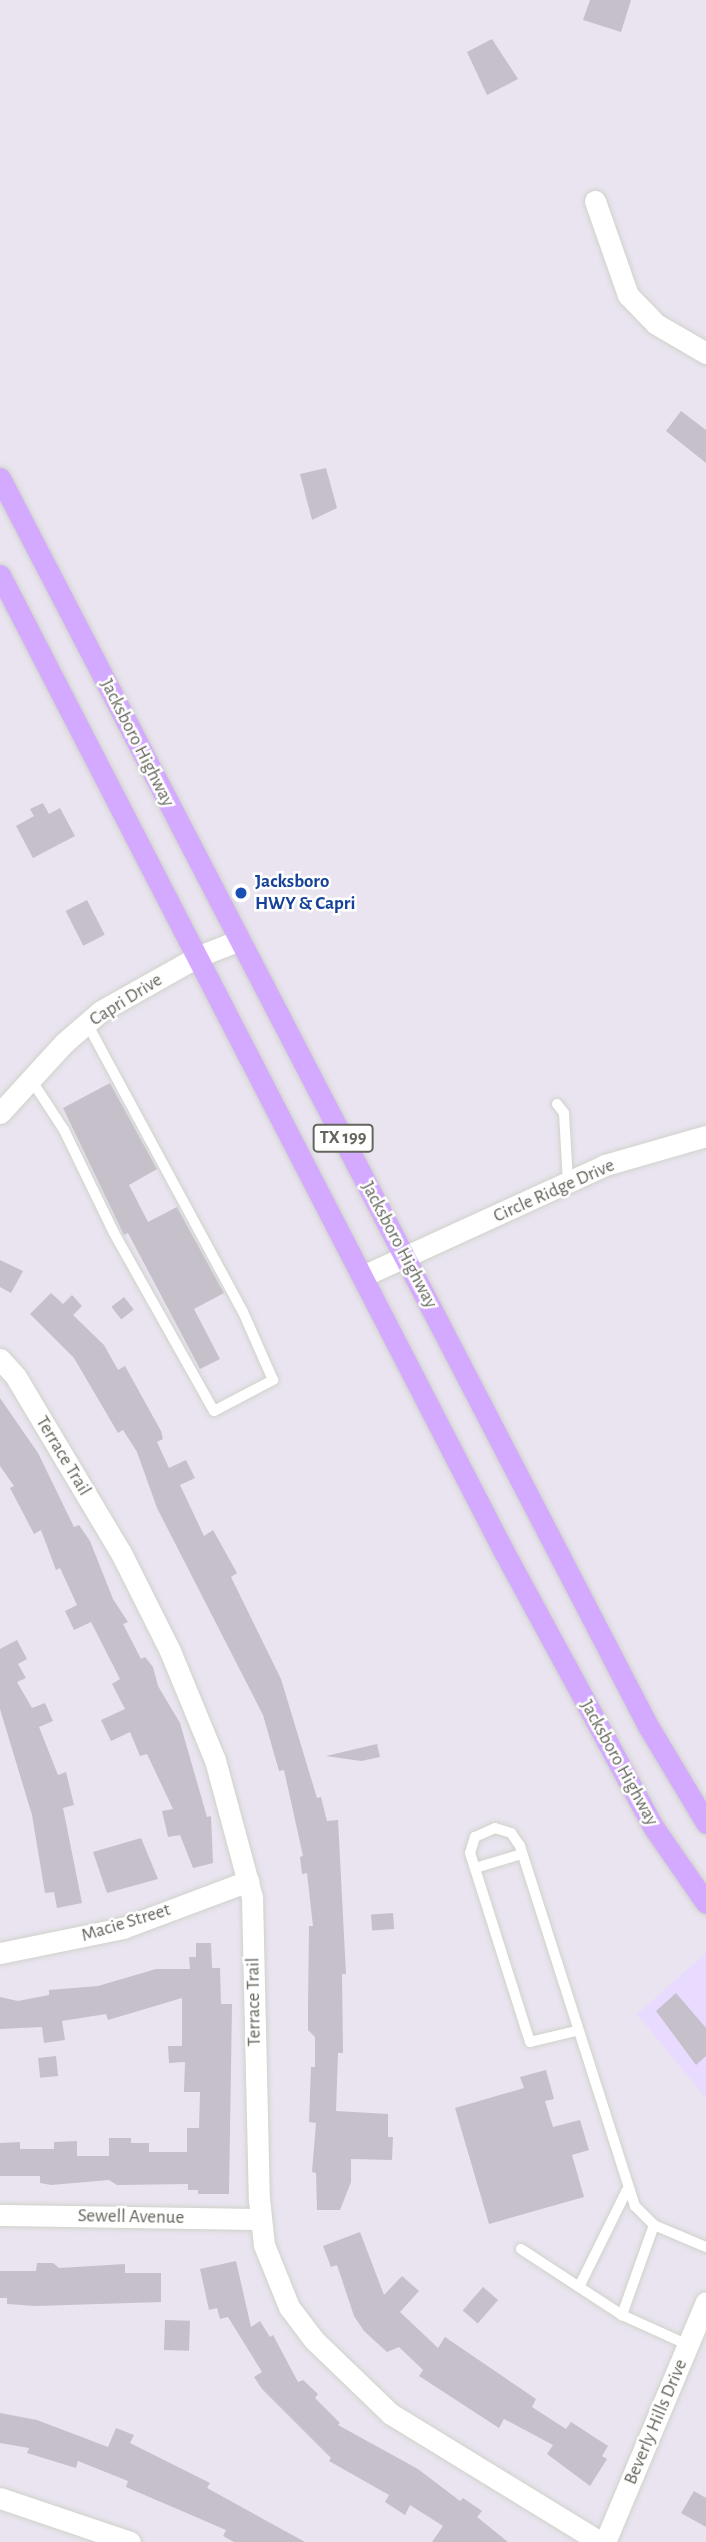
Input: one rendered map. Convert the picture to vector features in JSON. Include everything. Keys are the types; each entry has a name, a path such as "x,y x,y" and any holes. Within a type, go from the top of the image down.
{"main road":[{"name":"Jacksboro Highway","path":"0,478 648,1726 706,1823"},
{"name":"Jacksboro Highway","path":"0,575 618,1764 706,1903"}],"street":[{"path":"595,201 628,295 656,324 706,353"},
{"name":"Capri Drive","path":"0,1113 30,1078 87,1023 198,956 240,940"},
{"name":"Circle Ridge Drive","path":"365,1275 605,1166 706,1136"},
{"name":"Terrace Trail","path":"0,1359 16,1377 121,1553 170,1651 215,1760 248,1881 261,2220 264,2245 289,2307 314,2340 391,2414 600,2542"},
{"name":"Macie Street","path":"0,1953 123,1928 248,1881"},
{"name":"Sewell Avenue","path":"0,2215 261,2220"},
{"name":"Beverly Hills Drive","path":"605,2542 706,2302"},
{"path":"0,2497 130,2542"}],"lane":[{"path":"30,1078 64,1130 114,1233 214,1411 274,1380 243,1312 87,1023"},
{"path":"557,1104 564,1113 568,1183"},
{"path":"576,2031 530,2042 470,1853 475,1837 495,1828 511,1833 522,1854 627,2190 654,2225 706,2247"},
{"path":"475,1868 522,1854"},
{"path":"579,2287 627,2190"},
{"path":"622,2315 654,2225"},
{"path":"522,2249 622,2315 688,2345"}],"shaded area":[{"path":"706,1953 706,2098 637,2014"}],"building":[{"path":"590,0 631,0 621,32 583,20"},
{"path":"492,39 518,79 487,95 467,52"},
{"path":"681,411 706,430 706,463 666,431"},
{"path":"326,468 337,508 312,520 300,474"},
{"path":"43,803 49,814 60,808 75,836 33,858 16,826 34,816 30,809"},
{"path":"87,900 105,935 83,946 66,911"},
{"path":"110,1083 157,1169 129,1185 148,1222 177,1207 224,1293 194,1309 220,1359 200,1369 128,1233 124,1235 63,1108"},
{"path":"0,1260 23,1271 11,1293 0,1287"},
{"path":"51,1293 63,1304 72,1295 82,1306 73,1315 104,1345 118,1370 125,1366 161,1431 163,1439 157,1442 169,1468 186,1460 195,1478 180,1485 204,1536 213,1530 237,1573 231,1577 281,1679 317,1798 321,1797 327,1821 338,1820 346,1974 342,1974 343,2053 338,2053 336,2111 388,2114 388,2137 393,2137 392,2160 351,2159 351,2182 340,2210 317,2210 316,2173 312,2172 316,2123 309,2122 311,2067 315,2067 315,2037 308,2030 308,2008 309,1926 313,1926 307,1873 302,1874 300,1857 303,1856 284,1770 279,1771 263,1715 157,1508 137,1452 123,1430 118,1433 74,1358 30,1314"},
{"path":"124,1297 134,1310 121,1319 111,1307"},
{"path":"0,1398 38,1453 74,1527 79,1525 90,1541 113,1599 128,1622 123,1624 141,1659 145,1657 153,1667 158,1686 180,1723 207,1817 211,1816 213,1863 193,1868 180,1835 168,1837 162,1811 173,1809 147,1754 140,1756 130,1732 111,1741 101,1720 125,1709 112,1684 120,1679 91,1622 74,1630 65,1611 77,1605 60,1568 56,1570 41,1530 34,1534 10,1488 14,1486 0,1466"},
{"path":"17,1640 27,1659 18,1664 26,1678 17,1682 32,1708 45,1703 53,1721 39,1727 58,1775 66,1772 74,1805 63,1808 82,1903 57,1908 54,1892 45,1893 32,1815 0,1709 0,1649"},
{"path":"377,1744 380,1757 361,1761 326,1756"},
{"path":"141,1838 158,1879 107,1893 93,1852"},
{"path":"393,1913 394,1929 372,1930 371,1915"},
{"path":"196,1943 211,1943 212,1968 220,1968 221,2004 232,2004 229,2194 198,2194 198,2190 188,2190 188,2184 117,2185 109,2180 51,2185 40,2183 40,2176 0,2176 0,2143 20,2142 20,2149 54,2149 54,2142 77,2141 77,2156 109,2156 109,2138 131,2138 131,2143 149,2143 149,2152 187,2152 187,2128 199,2128 200,2092 184,2092 185,2062 169,2063 168,2046 182,2046 182,1998 108,2020 106,2014 62,2021 65,2040 44,2043 42,2027 0,2029 0,1997 18,2001 49,1995 49,1990 98,1986 156,1969 190,1969 189,1957 196,1957"},
{"path":"676,1993 706,2028 706,2056 696,2065 656,2011"},
{"path":"56,2056 58,2076 40,2078 38,2058"},
{"path":"546,2070 554,2099 545,2101 553,2127 580,2120 589,2150 572,2155 584,2197 489,2224 455,2108 524,2088 520,2077"},
{"path":"360,2232 384,2295 402,2276 419,2291 400,2312 438,2348 445,2337 536,2399 532,2407 566,2429 571,2422 608,2446 602,2456 607,2459 590,2486 547,2454 553,2445 504,2419 499,2428 419,2376 423,2370 399,2347 387,2352 364,2331 354,2316 337,2265 331,2267 323,2246"},
{"path":"236,2261 251,2327 260,2321 270,2337 273,2335 298,2382 303,2380 318,2394 315,2398 340,2423 338,2425 418,2469 460,2501 463,2498 482,2511 477,2517 508,2542 432,2542 443,2526 410,2505 405,2515 385,2502 389,2495 329,2461 331,2458 262,2389 254,2377 262,2372 228,2317 220,2319 217,2308 209,2310 200,2269"},
{"path":"37,2263 53,2263 59,2268 125,2264 125,2273 161,2273 161,2302 36,2306 7,2304 7,2298 0,2298 0,2271 36,2271"},
{"path":"483,2287 498,2300 478,2324 463,2310"},
{"path":"165,2320 190,2321 189,2351 164,2350"},
{"path":"0,2413 37,2420 108,2447 116,2428 134,2435 130,2443 210,2483 207,2488 305,2542 234,2542 223,2536 226,2530 126,2487 128,2481 78,2461 76,2468 27,2453 29,2448 0,2443"},
{"path":"694,2491 706,2498 706,2527 681,2513"}],"place":[{"name":"Jacksboro HWY & Capri","path":"241,893"}]}
